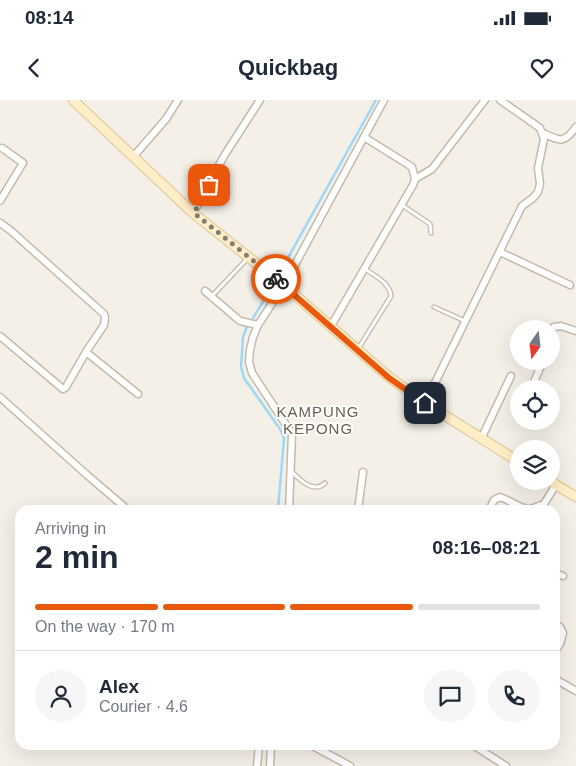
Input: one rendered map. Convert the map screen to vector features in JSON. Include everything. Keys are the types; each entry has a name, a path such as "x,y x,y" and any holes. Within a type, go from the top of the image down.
{"main road":[{"path":"75,101 194,213 283,284 389,378 481,440 510,457"},
{"path":"560,487 576,497"}],"street":[{"path":"134,157 178,100"},
{"path":"194,213 224,156 259,100"},
{"path":"289,505 292,434 252,373 249,362 253,337 384,100"},
{"path":"331,326 402,205 415,178 432,169 485,100"},
{"path":"425,403 522,206 538,192 540,184 538,168 543,145 543,133 540,128 500,100"},
{"path":"543,133 558,140 565,140 576,127"},
{"path":"364,137 412,167 415,178"},
{"path":"0,201 23,163 2,148"},
{"path":"0,223 104,314 105,318 104,325 66,387 62,389 0,336"},
{"path":"500,252 570,285"},
{"path":"205,291 240,320 258,325"},
{"path":"560,326 576,331"},
{"path":"86,352 138,394"},
{"path":"481,440 511,376"},
{"path":"0,397 122,505"},
{"path":"359,505 363,472"},
{"path":"543,505 550,490"},
{"path":"492,505 494,500 500,497 518,505"},
{"path":"560,627 563,633 560,644"},
{"path":"560,682 576,691"},
{"path":"257,766 259,750"},
{"path":"270,766 271,750"},
{"path":"320,750 350,766"},
{"path":"481,750 506,766"}],"lane":[{"path":"402,205 430,224 430,233"},
{"path":"212,296 249,257"},
{"path":"358,350 391,296 391,292 386,284 365,269"},
{"path":"434,307 466,321"},
{"path":"290,471 299,479 314,487 325,483"}],"waterway":[{"path":"253,318 376,100"},
{"path":"248,324 243,337 241,367 244,378 280,429 284,438 278,505"}],"way so far":[{"path":"209,185 194,213 276,279"}],"district":[{"name":"KAMPUNG KEPONG","path":"318,420"}],"route":[{"path":"276,279 389,378 425,403"}]}
